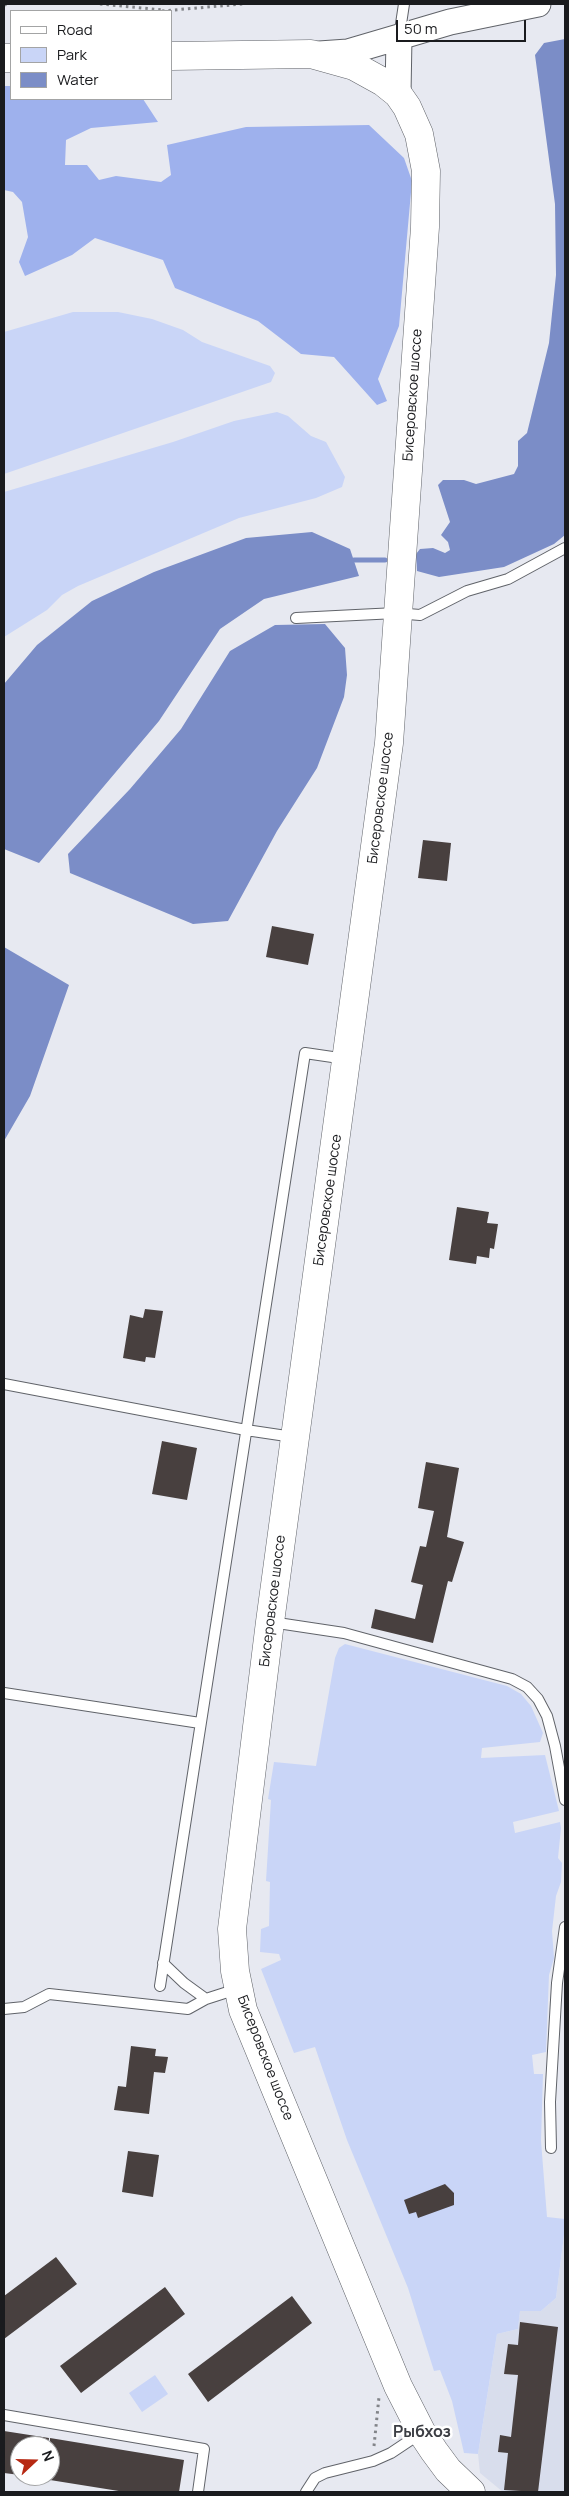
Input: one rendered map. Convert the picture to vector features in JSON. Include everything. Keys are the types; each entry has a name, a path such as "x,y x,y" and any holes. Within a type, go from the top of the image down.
{"main road":[{"name":"Бисеровское шоссе","path":"172,56 311,54 354,66 370,74 398,94 407,107 424,151 426,194 396,612 389,743 270,1622 232,1929 232,1949 243,2010 398,2386 422,2433 448,2470 471,2492"}],"street":[{"path":"311,54 348,52 473,16 538,4"},
{"path":"398,94 399,37"}],"lane":[{"path":"399,37 404,4"},
{"path":"296,618 396,612 420,615 467,591 508,579 535,567 565,548"},
{"path":"160,1986 305,1053 347,1059"},
{"path":"4,1384 246,1430 295,1437"},
{"path":"270,1622 344,1633 512,1679 527,1687 538,1699 547,1716 555,1746 565,1800"},
{"path":"4,1694 200,1723"},
{"path":"551,2148 550,2102 557,1983 565,1927"},
{"path":"163,1963 184,1984 206,1999"},
{"path":"4,2009 24,2008 49,1994 188,2009 206,1999 238,1989"},
{"path":"4,2416 204,2449 198,2492"},
{"path":"306,2492 315,2478 325,2472 373,2461 392,2453 422,2433"}],"path":[{"path":"4,5 9,4"},
{"path":"100,4 163,10 243,4"}],"shaded area":[{"path":"4,86 10,86 10,100 144,100 158,122 91,128 66,140 65,165 87,165 99,180 116,176 161,182 171,175 167,145 246,127 369,125 404,158 412,181 399,326 378,379 387,401 377,405 334,357 301,354 258,321 175,288 163,260 95,238 72,255 25,276 19,262 28,237 22,202 13,192 4,190"},
{"path":"565,2227 565,2492 503,2492 480,2473 478,2454 497,2334 518,2329 520,2311 541,2311 556,2298"}],"green space":[{"path":"73,312 118,312 152,319 183,330 202,342 270,366 275,373 271,382 4,474 4,332"},
{"path":"277,412 288,416 311,436 326,442 345,477 342,487 316,498 239,518 78,586 62,595 47,610 4,637 4,492 173,442 234,421"},
{"path":"345,1644 507,1686 521,1694 531,1706 543,1733 540,1742 482,1748 481,1758 545,1755 559,1811 513,1822 515,1833 560,1822 561,1828 558,1858 562,1863 561,1882 556,1896 552,1931 554,1958 549,1975 546,2052 532,2055 534,2074 543,2074 541,2141 547,2217 565,2219 565,2227 556,2298 541,2311 520,2311 518,2329 497,2334 478,2454 464,2453 452,2401 440,2370 434,2371 408,2288 347,2140 315,2047 294,2053 261,1969 281,1960 279,1954 260,1952 261,1929 269,1926 270,1882 266,1881 271,1800 268,1799 274,1762 316,1766 335,1658 339,1648"},
{"path":"155,2375 168,2394 142,2412 129,2393"}],"water":[{"path":"565,39 565,535 554,544 504,567 439,577 417,571 416,554 420,549 433,548 445,553 450,550 448,542 441,535 450,522 438,485 443,480 464,480 476,484 514,474 518,466 518,441 527,433 549,343 556,275 555,204 535,55 544,43"},
{"path":"312,532 350,549 359,576 264,599 220,629 159,721 39,863 4,849 4,684 37,645 92,601 154,572 246,538"},
{"path":"325,624 345,648 347,675 344,697 317,768 277,831 228,921 193,924 70,873 68,854 130,789 181,729 230,651 275,625"},
{"path":"4,947 69,985 30,1096 4,1141"}],"building":[{"path":"423,840 451,843 447,881 418,878"},
{"path":"272,926 314,934 308,965 266,957"},
{"path":"457,1207 489,1212 487,1223 498,1224 494,1249 490,1248 489,1258 477,1256 476,1264 449,1260"},
{"path":"145,1309 163,1311 155,1358 146,1357 145,1362 123,1358 130,1315 143,1318"},
{"path":"162,1441 197,1448 187,1500 152,1494"},
{"path":"426,1462 459,1468 447,1537 464,1542 452,1582 448,1581 433,1643 371,1628 375,1609 415,1619 423,1585 411,1582 420,1546 426,1547 434,1511 418,1508"},
{"path":"131,2046 156,2049 155,2056 168,2057 165,2073 154,2072 149,2114 114,2110 118,2086 126,2087"},
{"path":"128,2151 159,2155 153,2197 122,2192"},
{"path":"445,2184 454,2193 454,2205 418,2218 416,2212 409,2214 404,2200"},
{"path":"56,2257 77,2284 4,2339 4,2296"},
{"path":"165,2287 185,2314 81,2393 60,2366"},
{"path":"292,2296 312,2323 208,2402 188,2374"},
{"path":"520,2322 558,2327 538,2492 504,2490 508,2453 498,2452 500,2435 511,2437 518,2375 504,2374 508,2344 518,2345"},
{"path":"4,2431 36,2436 10,2436 10,2474 4,2473"},
{"path":"60,2440 184,2460 179,2492 125,2492 60,2482"}],"waterway":[{"path":"354,560 385,560"}],"district":[{"name":"Рыбхоз","path":"422,2433"}]}
